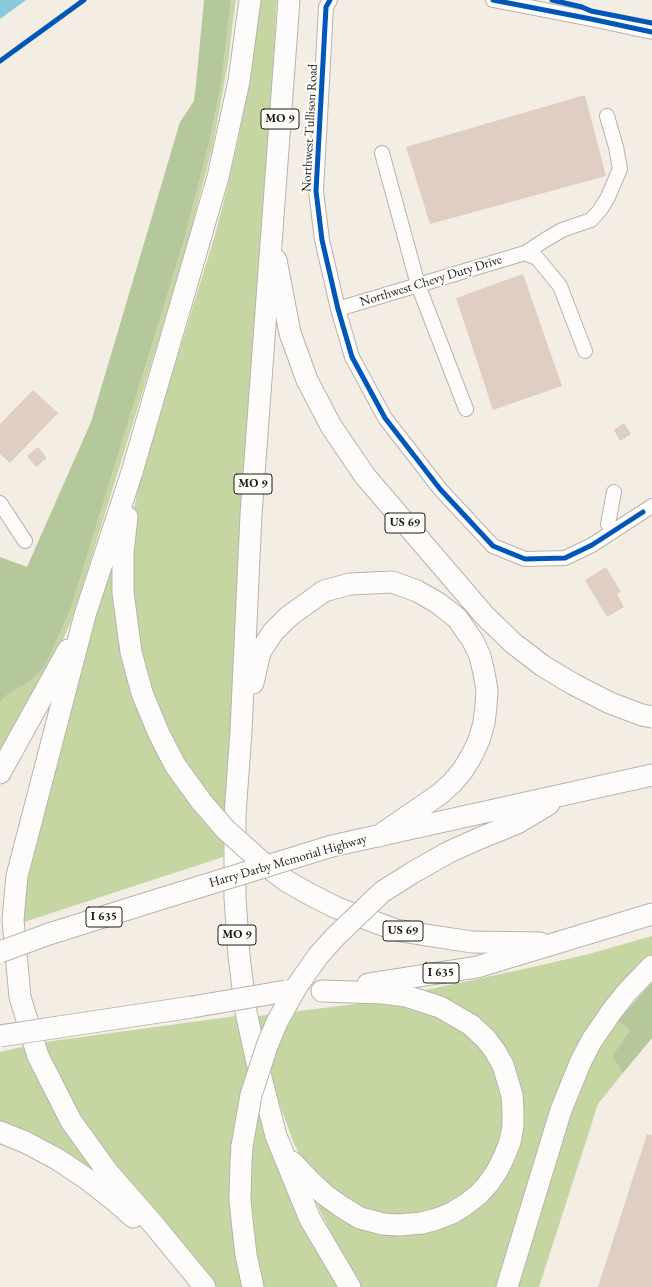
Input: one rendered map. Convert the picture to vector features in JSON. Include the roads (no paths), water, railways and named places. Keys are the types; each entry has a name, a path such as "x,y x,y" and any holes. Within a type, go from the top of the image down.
{"highway":[{"path":"202,1284 154,1225 107,1171 71,1121 38,1056 20,996 13,920 17,876 85,615 132,472 218,177 239,81 250,0"},
{"name":"MO 9","path":"289,0 270,238 251,514 236,815 235,898 239,956 246,1012 276,1136 310,1220 350,1287"},
{"name":"US 69","path":"270,238 280,278 290,333 307,380 330,426 365,476 485,616 513,643 543,666 573,684 610,703 642,715 652,717"},
{"name":"US 69","path":"132,472 123,559 123,593 131,652 142,693 159,734 175,765 201,801 225,828 264,864 288,882 325,902 366,920 396,930 472,942 556,944"},
{"path":"241,731 260,652 273,632 288,617 324,591 350,584 392,582 417,591 438,603 457,618 473,641 480,656 486,690 484,723 479,740 472,755 463,770 452,783 440,794 379,836"},
{"path":"0,773 54,676 85,615"},
{"name":"Harry Darby Memorial Highway","path":"0,952 49,934 332,846 652,775"},
{"path":"253,1287 246,1255 240,1200 242,1146 251,1095 267,1046 277,1022 297,986 318,956 335,937 382,892 412,873 456,849 517,823 565,794"},
{"name":"I 635","path":"0,1036 286,991 322,991 477,967 652,914"},
{"path":"507,1287 561,1110 581,1061 592,1040 612,1011 627,992 652,966"},
{"path":"276,1136 291,1160 309,1180 330,1199 360,1218 383,1224 399,1225 422,1223 438,1219 465,1205 478,1195 493,1177 510,1142 513,1126 513,1111 512,1095 508,1078 495,1051 478,1030 456,1015 440,1007 406,996 383,993 322,991"},
{"path":"0,1132 25,1142 57,1159 87,1179 121,1206 202,1284"}],"street":[{"name":"Northwest Tullison Road","path":"330,0 326,7 316,192 322,240 338,309 352,356 385,418 440,489 493,546 525,559 565,558 592,545 647,509"},
{"path":"493,0 652,32"},
{"name":"Northwest Chevy Duty Drive","path":"338,309 526,253 562,230 591,220 600,210 608,197 620,169 616,147 607,116"},
{"path":"382,154 418,285 466,409"},
{"path":"526,253 538,258 560,286 586,351"},
{"path":"614,492 608,524 614,531"},
{"path":"0,503 25,541"}],"water":[{"path":"0,0 26,0 0,19"}]}
